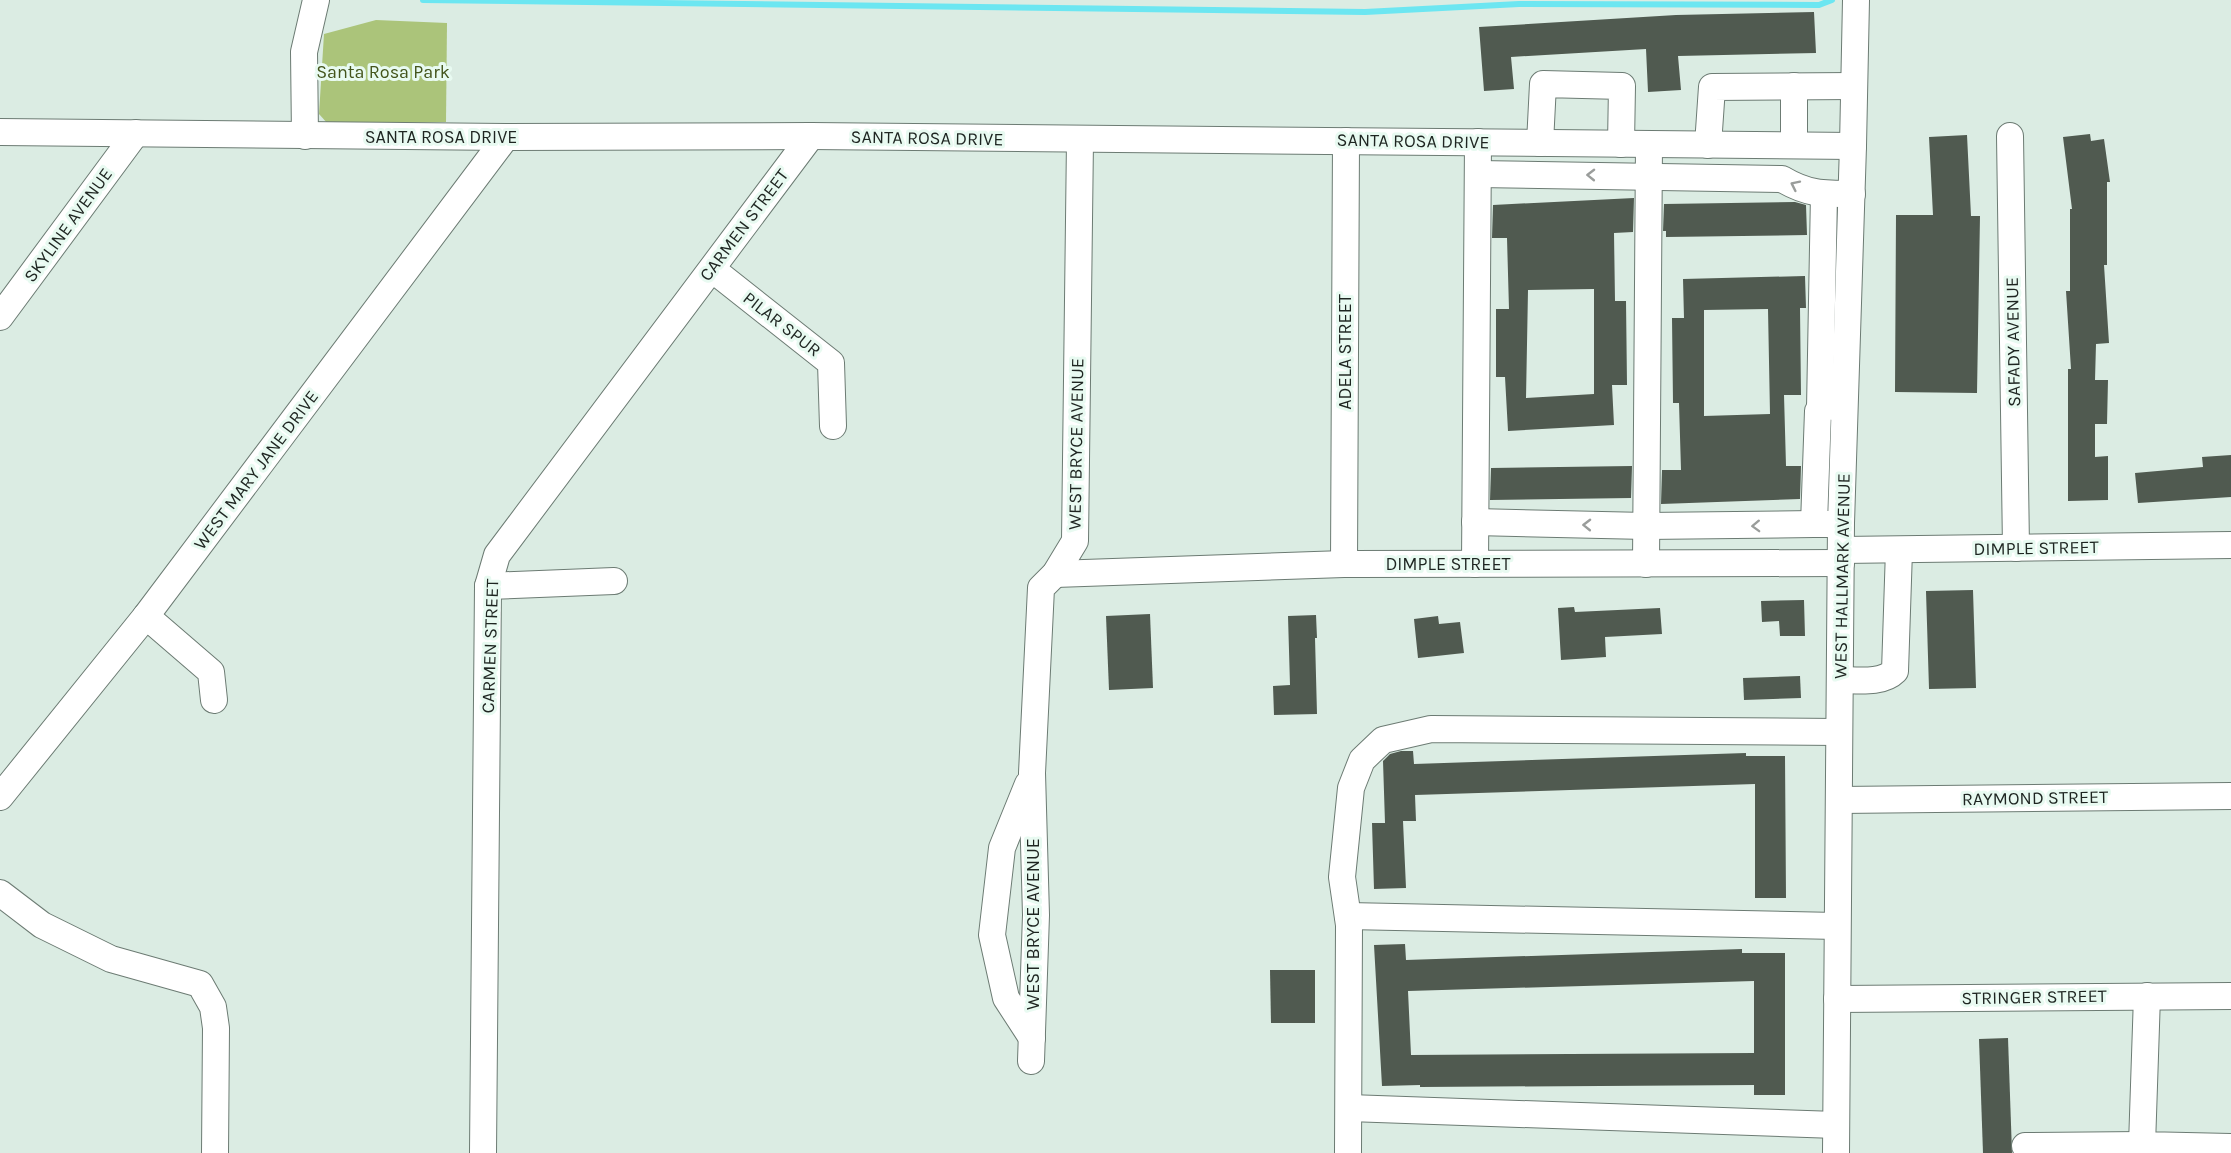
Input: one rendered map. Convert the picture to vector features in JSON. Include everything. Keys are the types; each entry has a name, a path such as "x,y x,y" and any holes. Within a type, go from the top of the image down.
{"street":[{"path":"304,136 304,52 316,0"},
{"name":"WEST HALLMARK AVENUE","path":"1836,1153 1841,523 1856,0"},
{"path":"1540,143 1543,84 1622,86 1621,144"},
{"path":"1794,86 1794,145"},
{"path":"1708,144 1712,87 1854,86"},
{"name":"SANTA ROSA DRIVE","path":"0,132 506,137 810,136 1853,146"},
{"name":"SKYLINE AVENUE","path":"0,316 136,133"},
{"name":"CARMEN STREET","path":"483,1153 488,586 497,555 810,136"},
{"name":"SAFADY AVENUE","path":"2010,136 2016,549"},
{"name":"WEST MARY JANE DRIVE","path":"0,797 146,616 506,137"},
{"name":"WEST BRYCE AVENUE","path":"1032,773 1002,848 992,935 1006,998 1031,1049 1036,915 1032,773 1041,588 1055,574 1075,541 1080,140"},
{"name":"ADELA STREET","path":"1344,564 1346,141"},
{"path":"1475,564 1478,142"},
{"path":"1646,564 1649,144"},
{"path":"1478,174 1782,179 1816,194 1852,194"},
{"path":"1814,524 1818,411 1820,408 1824,194"},
{"name":"PILAR SPUR","path":"712,269 831,363 833,426"},
{"path":"1820,408 1846,406"},
{"path":"1475,522 1646,526 1841,523"},
{"name":"DIMPLE STREET","path":"1055,574 1344,564 1646,564 1842,557 1899,550 2231,545"},
{"path":"1840,680 1878,680 1889,677 1895,671 1899,550"},
{"path":"488,586 614,581"},
{"path":"146,616 211,672 214,700"},
{"path":"1348,1153 1348,916 1342,877 1351,788 1362,760 1383,740 1431,729 1839,732"},
{"name":"RAYMOND STREET","path":"1839,800 2231,796"},
{"path":"0,893 42,925 111,959 200,984 213,1007 216,1028 215,1153"},
{"path":"1348,916 1837,926"},
{"path":"2142,1145 2147,996"},
{"name":"STRINGER STREET","path":"1837,999 2231,996"},
{"path":"1349,1108 1836,1125"},
{"path":"2025,1146 2231,1147"}],"green space":[{"name":"Santa Rosa Park","path":"376,20 447,23 446,122 328,124 319,114 324,34"}],"building":[{"path":"1814,12 1816,53 1678,56 1681,90 1648,92 1646,49 1511,57 1514,89 1484,91 1479,27 1676,15"},
{"path":"2090,134 2091,141 2104,139 2110,182 2107,182 2107,265 2104,265 2109,343 2096,344 2095,380 2108,380 2107,424 2095,424 2095,457 2108,456 2108,500 2068,501 2068,369 2071,369 2066,291 2070,291 2070,209 2072,209 2063,137"},
{"path":"1967,135 1971,216 1980,216 1977,393 1895,392 1896,215 1933,215 1929,137"},
{"path":"1634,198 1633,232 1614,233 1615,301 1626,301 1627,385 1612,385 1614,425 1508,431 1505,377 1496,377 1496,309 1509,309 1507,238 1492,238 1493,205","holes":["1594,289 1594,394 1526,398 1528,290"]},
{"path":"1795,202 1806,205 1807,235 1666,237 1666,231 1663,231 1664,204"},
{"path":"1805,276 1806,308 1800,308 1801,395 1784,395 1786,466 1801,466 1800,499 1661,504 1662,470 1681,470 1679,403 1673,403 1672,318 1684,318 1683,279","holes":["1768,309 1770,414 1704,416 1704,310"]},
{"path":"2231,455 2231,497 2138,503 2135,473 2203,467 2202,457"},
{"path":"1632,466 1631,498 1490,500 1491,468"},
{"path":"1973,590 1976,688 1929,689 1926,591"},
{"path":"1804,600 1805,636 1780,636 1779,621 1762,622 1761,601"},
{"path":"1574,607 1575,612 1660,608 1662,634 1605,637 1606,657 1561,660 1558,608"},
{"path":"1150,614 1153,688 1109,690 1106,616"},
{"path":"1316,615 1317,714 1274,715 1273,686 1290,685 1288,616"},
{"path":"1438,616 1439,624 1460,622 1464,653 1418,658 1414,619"},
{"path":"1800,676 1801,698 1744,700 1743,678"},
{"path":"1413,751 1414,764 1746,753 1746,756 1785,756 1786,898 1755,898 1755,784 1415,795 1416,821 1403,821 1406,888 1374,889 1372,823 1385,823 1383,761 1390,754"},
{"path":"1405,944 1406,960 1742,949 1742,953 1785,953 1785,1095 1754,1095 1754,1085 1382,1086 1374,945","holes":["1754,981 1754,1053 1411,1055 1408,991"]},
{"path":"1270,970 1315,970 1315,1023 1271,1023"},
{"path":"2008,1038 2012,1153 1983,1153 1979,1039"}],"waterway":[{"path":"423,0 1365,12 1519,4 1819,5 1832,0"}]}
